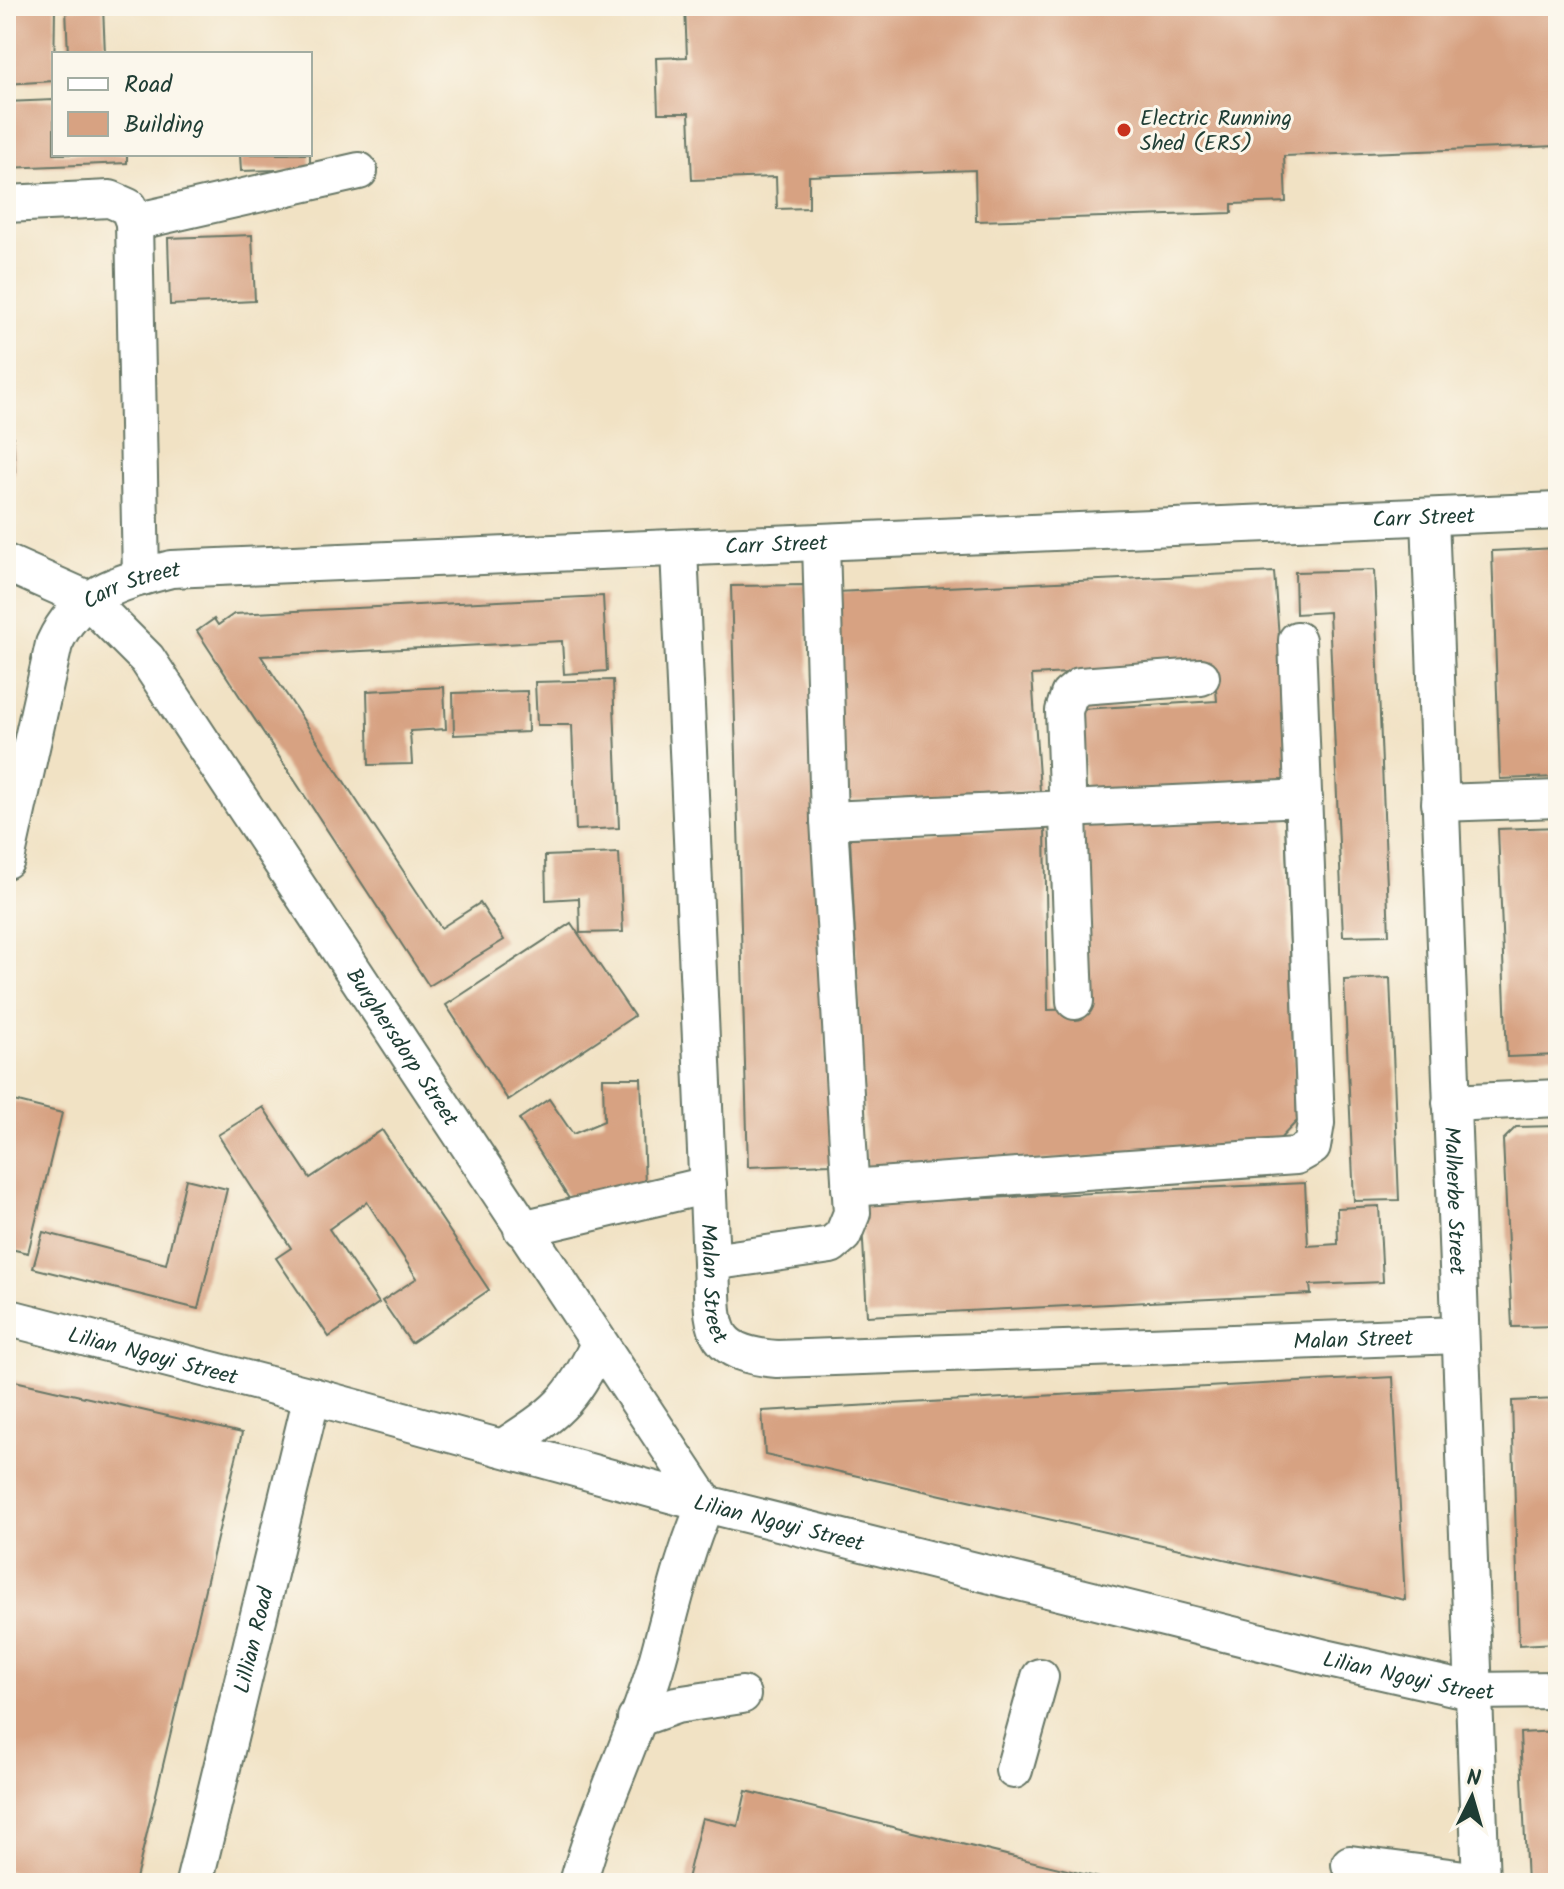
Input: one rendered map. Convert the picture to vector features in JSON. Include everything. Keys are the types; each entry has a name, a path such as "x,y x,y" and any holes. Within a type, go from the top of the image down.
{"street":[{"path":"134,222 359,171"},
{"path":"6,204 110,199 128,207 134,222 141,577"},
{"name":"Carr Street","path":"6,563 87,599 141,577 197,567 680,563 821,544 1558,511"},
{"name":"Malherbe Street","path":"1430,517 1480,1882"},
{"path":"711,1262 831,1245 843,1235 852,1213 829,820 821,544"},
{"name":"Malan Street","path":"680,563 714,1322 721,1340 741,1356 792,1359 1460,1335"},
{"path":"6,860 54,644 64,621 87,599"},
{"name":"Burghersdorp Street","path":"87,599 147,659 706,1504"},
{"path":"850,1188 1296,1156 1312,1147 1316,1123 1297,640"},
{"path":"1075,1001 1064,711 1069,695 1080,686 1201,677"},
{"path":"829,820 1304,798"},
{"path":"1440,803 1558,799"},
{"path":"1451,1103 1558,1098"},
{"path":"522,1229 708,1185"},
{"name":"Lilian Ngoyi Street","path":"6,1317 312,1396 706,1504 1471,1691 1558,1690"},
{"path":"502,1448 564,1405 599,1344"},
{"name":"Lillian Road","path":"194,1883 312,1396"},
{"path":"578,1883 592,1831 654,1670 691,1537 706,1504"},
{"path":"1014,1770 1040,1677"},
{"path":"636,1719 676,1705 742,1695"},
{"path":"1350,1864 1480,1882"}],"building":[{"path":"6,6 55,6 52,81 6,84"},
{"name":"Electric Running Shed (ERS)","path":"685,6 1558,6 1558,146 1284,156 1286,202 1232,204 1232,213 976,221 975,170 809,176 809,208 777,209 776,177 692,180 689,113 658,113 656,58 687,57"},
{"path":"103,7 105,52 68,52 66,9"},
{"path":"52,100 52,156 127,156 127,163 6,168 6,102"},
{"path":"240,156 310,156 310,169 241,171"},
{"path":"252,235 255,301 170,305 168,238"},
{"path":"6,321 15,473 6,474"},
{"path":"1558,548 1558,777 1500,779 1492,551"},
{"path":"1374,570 1389,935 1343,936 1329,612 1296,614 1295,572"},
{"path":"1274,572 1290,782 1086,793 1081,709 1217,701 1214,665 1032,675 1040,791 841,801 836,592"},
{"path":"805,585 831,1164 748,1167 731,586"},
{"path":"603,596 607,671 564,674 562,641 261,656 441,928 480,903 504,940 429,986 197,631 214,619 218,625 234,614"},
{"path":"613,680 619,828 576,830 572,725 537,725 535,682"},
{"path":"444,687 446,729 410,731 412,764 369,765 367,691"},
{"path":"527,691 528,732 454,735 453,693"},
{"path":"1266,807 1285,820 1297,1121 1275,1144 867,1173 850,838 1045,826 1048,1010 1089,1009 1082,825"},
{"path":"1558,827 1558,1055 1507,1057 1498,829"},
{"path":"619,853 623,932 580,933 579,898 546,900 545,856"},
{"path":"571,923 634,1016 508,1100 446,1005"},
{"path":"1390,978 1399,1200 1354,1201 1344,980"},
{"path":"603,1078 641,1078 645,1184 573,1205 519,1119 549,1099 573,1134 604,1121"},
{"path":"14,1101 62,1113 28,1253 6,1248 6,1135"},
{"path":"263,1107 310,1178 382,1130 489,1290 411,1343 382,1301 417,1278 367,1202 329,1229 379,1303 329,1337 276,1258 291,1248 218,1135"},
{"path":"1558,1126 1558,1326 1512,1327 1503,1140 1516,1127"},
{"path":"186,1179 227,1189 198,1309 33,1268 43,1232 166,1264"},
{"path":"1305,1183 1308,1246 1338,1244 1337,1208 1379,1206 1383,1282 1310,1285 1311,1294 867,1316 861,1204"},
{"path":"1393,1377 1405,1600 765,1455 762,1411"},
{"path":"6,1379 242,1433 135,1883 58,1883 6,1871"},
{"path":"1558,1399 1558,1643 1519,1645 1512,1401"},
{"path":"1558,1731 1558,1883 1527,1883 1520,1733"},
{"path":"746,1791 1116,1883 686,1883 702,1818 738,1826"}],"place":[{"name":"Electric Running Shed (ERS)","path":"1124,130"}]}
